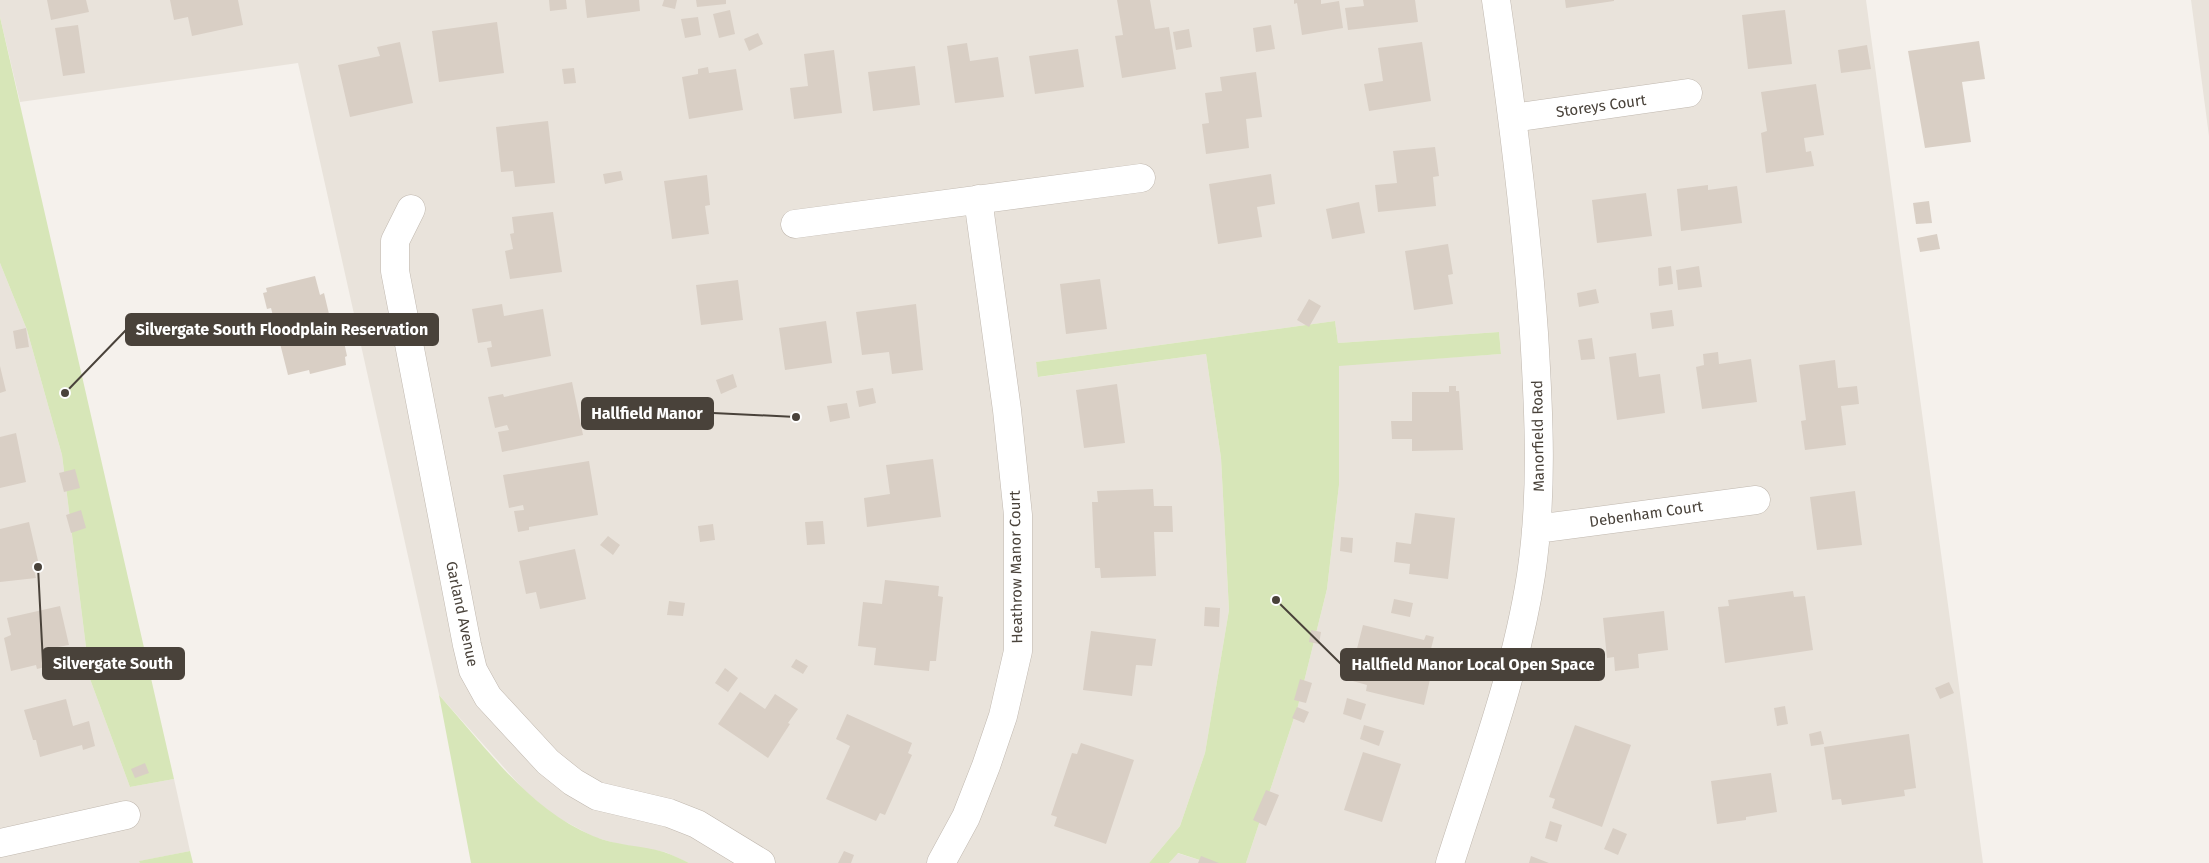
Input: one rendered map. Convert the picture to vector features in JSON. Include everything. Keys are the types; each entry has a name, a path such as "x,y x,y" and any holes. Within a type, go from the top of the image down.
{"street":[{"name":"Manorfield Road","path":"1450,863 1493,731 1514,650 1531,577 1540,480 1537,380 1530,269 1513,118 1496,0"},
{"name":"Storeys Court","path":"1513,118 1688,94"},
{"path":"795,224 1141,178"},
{"name":"Heathrow Manor Court","path":"941,863 966,817 986,766 1003,716 1018,651 1018,515 1007,410 978,199"},
{"name":"Garland Avenue","path":"411,208 396,242 395,271 466,645 473,670 488,697 548,762 573,782 597,796 669,813 697,824 761,863"},
{"name":"Debenham Court","path":"1536,529 1756,500"},
{"path":"0,843 126,815"}],"shaded area":[{"path":"0,0 1866,0 1983,863 1246,863 1298,706 1327,589 1339,485 1339,365 1501,354 1499,332 1338,343 1335,321 1036,362 1039,377 1206,354 1221,458 1229,610 1205,753 1180,826 1149,863 689,863 665,852 618,844 594,837 555,816 526,792 439,695 298,63 20,102 0,17"},
{"path":"2191,0 2209,0 2209,136"},
{"path":"0,263 27,330 62,455 90,679 130,787 174,779 190,851 140,861 140,863 0,863"},
{"path":"1177,853 1209,863 1169,863"}],"green space":[{"path":"0,17 174,779 130,787 90,679 62,455 27,330 0,263"},
{"path":"1335,321 1338,343 1499,332 1501,354 1339,366 1339,485 1327,589 1298,706 1246,863 1209,863 1178,853 1169,863 1149,863 1180,826 1205,753 1229,610 1221,458 1206,354 1038,377 1036,362"},
{"path":"439,695 509,774 548,810 593,836 620,844 664,852 689,863 471,863"},
{"path":"190,851 193,863 140,863 139,861"}],"building":[{"path":"47,0 86,0 89,12 51,20"},
{"path":"170,0 238,0 243,25 192,36 188,17 174,20"},
{"path":"549,0 566,0 567,9 550,11"},
{"path":"585,0 639,0 640,11 587,18"},
{"path":"664,0 677,0 675,9 662,6"},
{"path":"696,0 726,0 726,4 697,7"},
{"path":"1117,0 1150,0 1155,29 1169,27 1176,69 1122,78 1115,36 1123,35"},
{"path":"1294,0 1321,0 1321,4 1339,1 1343,28 1302,35 1297,3 1294,4"},
{"path":"1363,0 1415,0 1418,22 1348,30 1345,8 1364,6"},
{"path":"1565,0 1614,0 1614,1 1566,8"},
{"path":"730,10 735,34 719,38 713,14"},
{"path":"1785,10 1792,64 1748,69 1742,15"},
{"path":"698,17 701,35 685,38 681,19"},
{"path":"497,22 504,73 439,82 432,31"},
{"path":"78,25 85,73 63,76 55,28"},
{"path":"1271,25 1275,49 1256,52 1253,28"},
{"path":"1189,29 1192,47 1176,50 1173,32"},
{"path":"758,33 763,44 749,51 744,39"},
{"path":"1979,41 1985,79 1962,82 1971,142 1925,148 1908,51"},
{"path":"400,42 413,103 350,117 338,65 380,56 377,47"},
{"path":"1422,42 1431,101 1369,111 1364,84 1383,81 1378,48"},
{"path":"967,43 970,61 998,57 1004,97 955,103 947,46"},
{"path":"1867,45 1871,69 1841,73 1838,50"},
{"path":"1078,49 1084,87 1035,94 1029,56"},
{"path":"834,50 842,113 794,119 790,88 808,86 804,54"},
{"path":"915,66 920,105 873,111 868,72"},
{"path":"708,67 709,73 736,69 743,110 689,119 682,77 698,74 698,69"},
{"path":"574,68 576,83 564,84 562,69"},
{"path":"1256,72 1262,117 1246,119 1249,148 1206,154 1202,124 1209,123 1205,93 1222,91 1220,77"},
{"path":"1816,84 1824,135 1804,138 1806,152 1811,151 1814,166 1766,173 1761,133 1767,131 1761,92"},
{"path":"548,121 555,183 515,187 513,171 501,172 496,127"},
{"path":"1435,147 1439,176 1433,177 1436,206 1378,212 1375,185 1397,183 1393,151"},
{"path":"621,171 623,180 605,184 603,174"},
{"path":"1271,174 1275,204 1257,207 1262,237 1218,244 1209,184"},
{"path":"707,175 710,205 705,206 709,234 672,239 664,181"},
{"path":"1708,185 1708,190 1737,186 1742,223 1681,231 1677,189"},
{"path":"1646,193 1652,236 1597,243 1592,200"},
{"path":"1929,201 1932,223 1916,224 1913,203"},
{"path":"1359,202 1365,233 1332,239 1326,209"},
{"path":"553,212 562,272 510,279 505,251 513,249 510,234 514,233 512,217"},
{"path":"1937,234 1940,249 1920,252 1917,238"},
{"path":"1448,244 1453,274 1448,275 1453,304 1414,310 1405,251"},
{"path":"1671,266 1673,284 1659,286 1658,268"},
{"path":"1699,266 1702,287 1678,290 1676,270"},
{"path":"315,276 320,295 324,293 335,339 343,337 347,356 345,357 346,365 310,374 309,370 288,375 271,308 267,309 263,293 267,292 266,288"},
{"path":"1100,279 1107,329 1066,334 1060,284"},
{"path":"738,280 743,320 701,325 696,285"},
{"path":"1596,289 1599,303 1579,307 1577,293"},
{"path":"1309,299 1321,306 1309,327 1297,320"},
{"path":"502,304 504,316 543,309 551,356 491,367 487,348 492,347 491,341 478,343 472,309"},
{"path":"916,304 923,370 892,374 889,352 862,355 856,312"},
{"path":"1672,310 1674,326 1652,329 1650,313"},
{"path":"826,321 832,363 785,370 779,328"},
{"path":"26,328 29,347 16,349 13,331"},
{"path":"1592,338 1595,359 1581,360 1578,340"},
{"path":"1718,352 1719,364 1751,359 1757,402 1702,409 1696,367 1704,365 1703,354"},
{"path":"1636,353 1639,377 1660,374 1665,413 1617,420 1609,357"},
{"path":"1835,360 1838,388 1857,386 1859,404 1841,406 1846,445 1805,450 1801,421 1806,420 1799,365"},
{"path":"0,366 6,391 0,393"},
{"path":"733,374 737,387 721,394 716,380"},
{"path":"572,382 583,435 502,452 498,432 509,430 507,425 495,428 488,397 503,394 504,397"},
{"path":"1117,384 1125,443 1084,448 1076,390"},
{"path":"1449,386 1456,386 1456,391 1459,391 1463,450 1412,451 1412,439 1392,439 1391,421 1412,421 1412,392 1449,392"},
{"path":"873,388 876,403 859,407 856,391"},
{"path":"847,403 850,418 830,422 827,406"},
{"path":"16,433 26,482 0,488 0,437"},
{"path":"933,459 941,517 867,527 864,498 890,494 886,465"},
{"path":"589,461 598,515 529,527 529,530 518,532 514,511 524,510 523,505 509,508 503,475"},
{"path":"75,469 80,488 64,492 59,473"},
{"path":"1153,489 1154,506 1172,506 1173,532 1154,532 1156,576 1101,578 1100,568 1095,568 1092,502 1098,502 1097,491"},
{"path":"1855,491 1862,545 1817,550 1810,497"},
{"path":"81,510 86,528 71,533 66,515"},
{"path":"1415,513 1455,518 1448,579 1409,574 1410,564 1394,562 1396,542 1411,544"},
{"path":"823,521 825,544 807,545 805,522"},
{"path":"29,522 39,565 33,566 36,578 0,582 0,529"},
{"path":"713,524 715,540 700,542 698,526"},
{"path":"608,536 620,545 613,555 600,545"},
{"path":"1341,537 1353,538 1352,553 1340,551"},
{"path":"575,549 586,599 540,609 536,592 526,594 519,561"},
{"path":"885,580 939,586 938,596 943,597 936,661 930,661 929,671 874,665 876,648 858,646 863,602 882,604"},
{"path":"1793,591 1794,597 1805,596 1813,650 1725,663 1718,607 1729,606 1728,600"},
{"path":"1394,599 1413,603 1410,617 1391,613"},
{"path":"669,601 685,603 683,616 667,615"},
{"path":"60,606 69,645 58,647 59,653 51,654 53,665 37,669 36,665 11,671 4,638 11,635 7,618"},
{"path":"1205,607 1220,608 1219,627 1204,626"},
{"path":"1664,611 1668,650 1638,654 1639,668 1615,671 1614,657 1607,658 1603,618"},
{"path":"1363,625 1424,640 1426,635 1434,637 1425,673 1431,675 1424,705 1366,691 1367,685 1349,680"},
{"path":"1311,630 1321,632 1319,644 1309,642"},
{"path":"1091,631 1156,639 1152,666 1136,665 1132,696 1083,690"},
{"path":"796,659 808,666 803,674 791,667"},
{"path":"725,668 738,678 728,692 715,683"},
{"path":"1300,679 1312,683 1306,703 1294,700"},
{"path":"1949,682 1954,693 1940,699 1935,688"},
{"path":"740,692 765,709 775,694 798,709 768,758 718,724"},
{"path":"1347,698 1366,704 1361,720 1343,714"},
{"path":"66,699 73,726 89,721 95,746 83,750 82,745 40,757 36,740 33,740 24,710"},
{"path":"1785,706 1788,724 1777,726 1774,708"},
{"path":"1297,707 1309,712 1304,723 1292,718"},
{"path":"847,714 912,743 908,753 912,755 885,815 880,813 876,821 826,799 850,746 836,739"},
{"path":"1364,725 1384,731 1379,746 1360,739"},
{"path":"1575,725 1631,745 1602,827 1552,808 1555,799 1549,797"},
{"path":"1821,731 1824,744 1811,746 1809,734"},
{"path":"1909,734 1916,788 1904,790 1905,796 1842,805 1841,799 1832,800 1824,747"},
{"path":"1081,743 1134,760 1106,844 1054,826 1057,817 1051,815 1072,753 1077,754"},
{"path":"1363,752 1401,764 1382,822 1344,810"},
{"path":"145,763 149,773 135,778 131,769"},
{"path":"1771,773 1777,812 1746,817 1746,820 1717,824 1711,781"},
{"path":"1266,790 1279,795 1266,826 1253,820"},
{"path":"1550,821 1562,825 1557,842 1545,838"},
{"path":"1613,828 1627,834 1618,855 1604,849"},
{"path":"844,851 854,855 851,863 838,863"},
{"path":"1201,856 1219,863 1198,863"},
{"path":"1531,856 1549,863 1529,863"}],"place":[{"name":"Silvergate South Floodplain Reservation","path":"65,393"},
{"name":"Hallfield Manor","path":"796,417"},
{"name":"Silvergate South","path":"38,567"},
{"name":"Hallfield Manor Local Open Space","path":"1276,600"}]}
